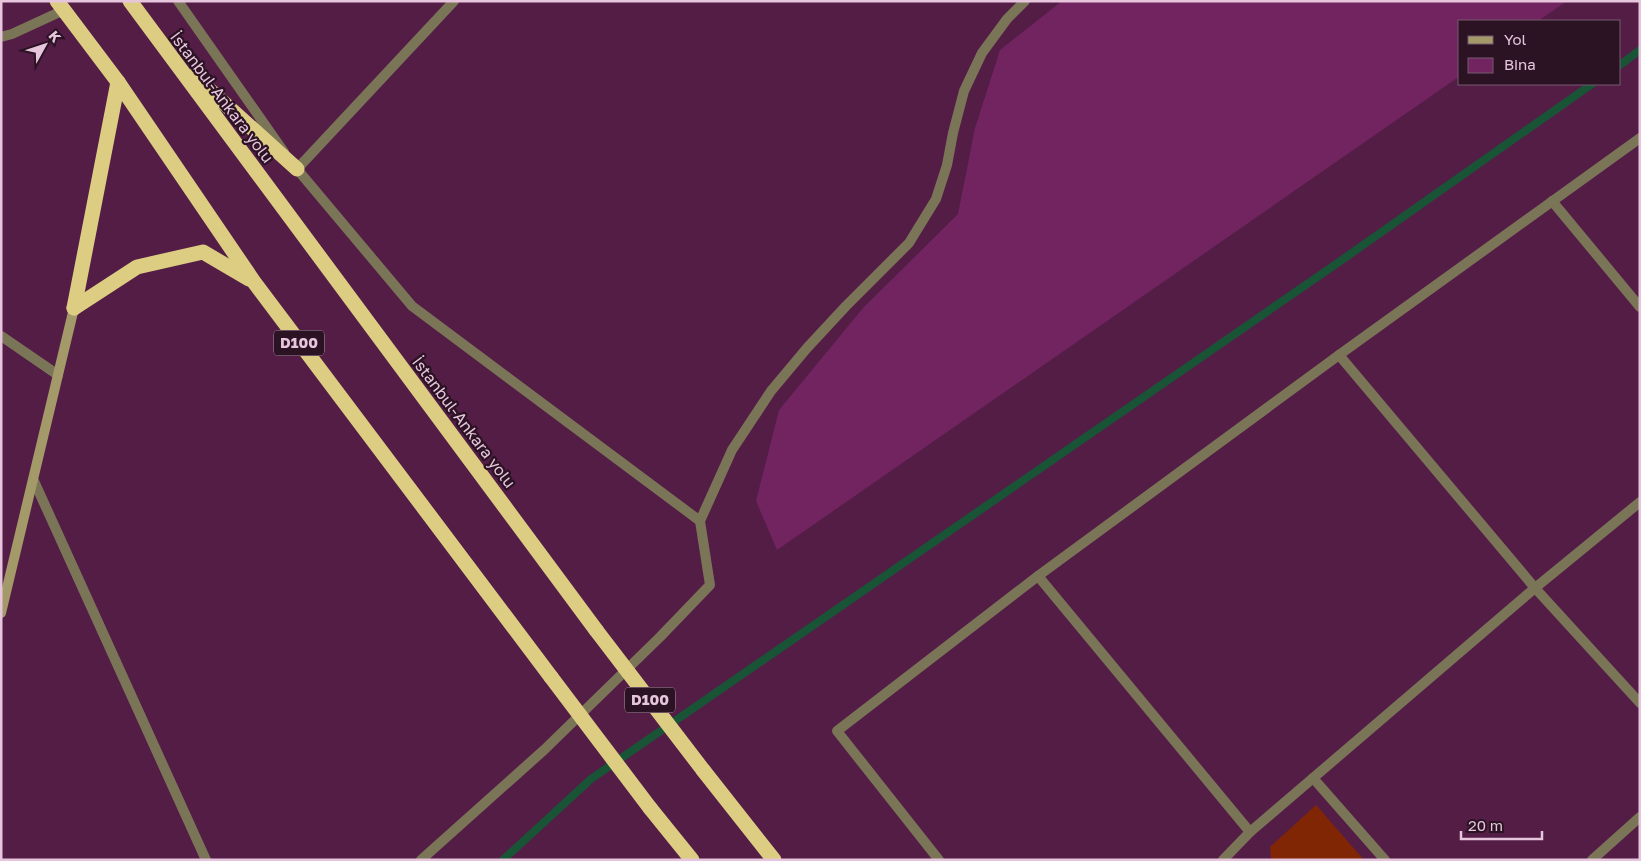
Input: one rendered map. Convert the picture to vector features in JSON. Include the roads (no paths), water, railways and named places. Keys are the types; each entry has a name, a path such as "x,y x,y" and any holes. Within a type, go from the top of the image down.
{"highway":[{"name":"İstanbul-Ankara yolu","path":"130,1 596,630 774,860"},
{"name":"D100","path":"60,6 118,82 254,282 650,808 692,860"},
{"path":"168,52 296,169"},
{"path":"74,308 118,82"},
{"path":"74,308 137,267 203,252 254,282"}],"main road":[{"path":"1,614 74,308"}],"street":[{"path":"178,1 296,169 412,306 700,521"},
{"path":"296,169 454,1"},
{"path":"421,860 544,750 660,638 710,585 700,521 732,450 771,392 807,348 909,243 936,199 947,165 964,91 982,53 1006,19 1026,1"},
{"path":"1,37 12,34 60,6"},
{"path":"940,860 837,731 1038,576 1339,355 1640,138"},
{"path":"1552,202 1640,307"},
{"path":"1,336 58,375"},
{"path":"1339,355 1535,588 1640,703"},
{"path":"34,481 206,860"},
{"path":"1228,858 1250,832 1535,588 1640,502"},
{"path":"1038,576 1250,832"},
{"path":"1313,778 1384,860"},
{"path":"1592,860 1640,817"}],"waterway":[{"path":"1621,64 1640,50"},
{"path":"503,860 591,779 1339,262 1591,85"}]}
